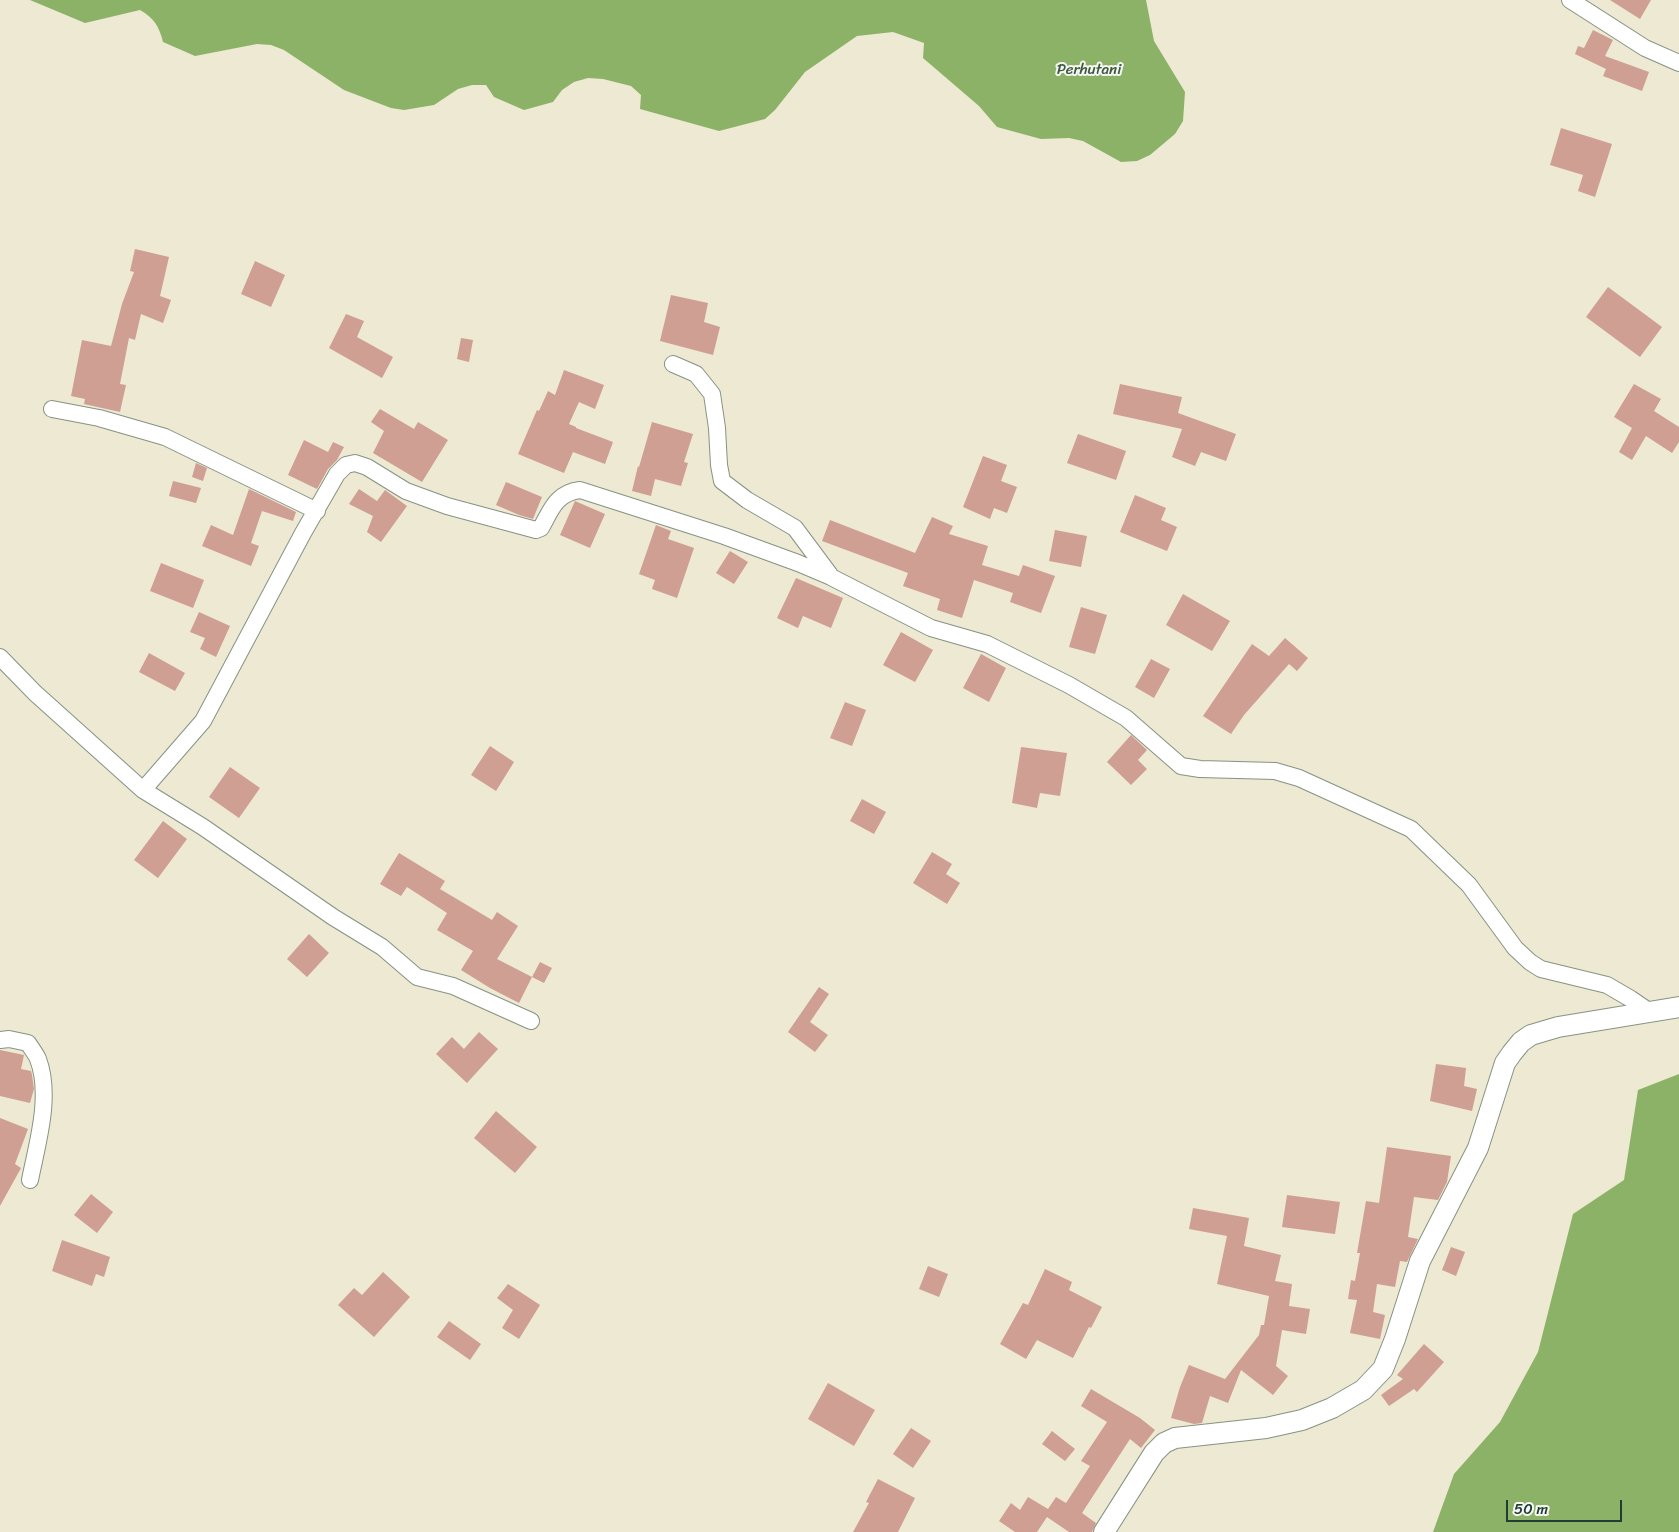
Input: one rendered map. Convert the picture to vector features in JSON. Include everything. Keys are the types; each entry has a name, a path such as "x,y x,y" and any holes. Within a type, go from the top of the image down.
{"street":[{"path":"1570,0 1645,48 1679,63"},
{"path":"673,364 696,374 712,394 718,428 719,465 722,481 747,500 795,528 831,577"},
{"path":"52,409 99,418 165,437 317,511"},
{"path":"144,790 203,721 303,533 337,474 346,465 355,463 368,467 406,491 447,506 536,530 541,528 549,510 563,495 571,491 580,490 724,536 798,563 831,577 931,628 987,644 1069,685 1126,718 1181,766 1200,769 1275,771 1299,778 1411,829 1470,885 1515,948 1530,962 1540,969 1607,985 1631,999 1643,1013"},
{"path":"0,657 36,693 144,790 203,827 333,917 382,947 417,977 453,986 531,1020"},
{"path":"1104,1532 1144,1467 1164,1443 1175,1438 1266,1428 1302,1420 1332,1408 1364,1390 1373,1381 1382,1369 1394,1339 1420,1261 1478,1148 1505,1063 1520,1042 1531,1035 1558,1027 1679,1007"},
{"path":"0,1040 9,1039 28,1043 38,1059 42,1081 43,1110 30,1180"}],"green space":[{"name":"Perhutani","path":"30,0 1146,0 1154,41 1185,92 1183,121 1175,134 1150,155 1137,161 1121,162 1083,141 1069,138 1041,139 997,127 979,106 923,58 924,43 893,32 857,36 805,72 775,110 765,119 719,131 640,109 641,95 631,86 603,79 588,78 574,82 562,90 553,102 524,110 494,97 486,85 472,85 458,89 434,105 404,110 391,108 344,90 284,50 271,45 257,44 195,56 163,42 160,31 155,23 140,10 85,23"},
{"path":"1679,1074 1679,1532 1433,1532 1454,1474 1500,1422 1538,1352 1573,1214 1624,1180 1638,1090"}],"building":[{"path":"1610,0 1651,0 1640,19"},
{"path":"1593,30 1613,40 1605,56 1649,72 1642,91 1603,76 1606,69 1575,54 1578,46 1584,48"},
{"path":"1561,128 1612,144 1595,197 1578,191 1583,175 1550,165"},
{"path":"135,249 169,257 160,296 171,300 163,323 141,314 135,340 129,338 120,384 126,385 120,412 84,404 85,399 71,396 82,340 111,346 122,304 134,272 130,271"},
{"path":"255,261 285,275 271,307 241,294"},
{"path":"1608,287 1662,327 1640,357 1586,317"},
{"path":"671,295 708,303 704,322 720,327 713,355 660,341"},
{"path":"346,314 364,321 357,337 393,357 382,378 329,348"},
{"path":"461,338 473,340 469,362 457,359"},
{"path":"564,370 604,385 595,409 579,402 569,424 613,442 605,464 573,452 564,473 518,454 537,410 539,411 548,391 555,395"},
{"path":"1120,384 1182,397 1178,413 1236,434 1226,461 1201,452 1195,466 1172,457 1182,429 1113,414"},
{"path":"1634,384 1661,399 1654,411 1679,427 1679,442 1672,453 1646,436 1632,460 1619,452 1632,428 1614,417"},
{"path":"380,409 414,429 418,422 448,440 422,482 373,453 384,431 371,422"},
{"path":"652,422 693,434 684,462 688,463 681,486 655,479 651,496 632,491"},
{"path":"1078,434 1126,451 1116,480 1067,463"},
{"path":"304,440 328,452 333,442 344,447 337,460 328,469 317,489 288,475"},
{"path":"983,456 1007,465 1001,481 1017,487 1007,513 994,508 990,519 963,507"},
{"path":"196,463 207,468 203,481 192,477"},
{"path":"173,481 201,488 196,503 169,496"},
{"path":"506,482 542,497 533,519 496,505"},
{"path":"249,489 296,512 293,521 262,511 251,543 259,546 251,566 202,546 211,525 233,535"},
{"path":"359,489 377,501 385,490 407,506 381,542 367,532 373,516 349,504"},
{"path":"1135,495 1166,508 1161,520 1177,527 1167,551 1120,532"},
{"path":"575,501 605,514 590,548 560,535"},
{"path":"932,517 953,526 949,534 988,546 982,565 1019,576 1023,565 1055,576 1041,613 1010,602 1013,593 974,580 962,618 937,610 940,599 903,586 908,573 822,541 830,520 915,553"},
{"path":"656,525 671,531 668,539 694,548 677,598 652,589 655,580 639,574"},
{"path":"1055,530 1087,536 1081,567 1049,561"},
{"path":"730,551 748,562 734,584 716,573"},
{"path":"161,563 204,580 193,608 150,591"},
{"path":"796,578 843,598 831,628 803,616 798,628 777,618"},
{"path":"1183,594 1230,621 1212,651 1166,625"},
{"path":"1081,607 1107,615 1095,654 1069,647"},
{"path":"199,612 230,626 216,657 200,649 205,638 190,632"},
{"path":"901,632 933,650 915,682 883,665"},
{"path":"1285,638 1308,658 1297,671 1289,664 1244,715 1231,734 1203,716 1252,644 1269,656"},
{"path":"149,653 185,673 175,691 139,672"},
{"path":"981,654 1006,668 989,702 963,688"},
{"path":"1151,659 1170,669 1154,698 1135,687"},
{"path":"845,702 866,710 852,746 830,738"},
{"path":"1131,735 1147,750 1138,760 1147,769 1131,785 1107,762"},
{"path":"490,746 514,762 496,791 471,775"},
{"path":"1021,747 1067,753 1060,796 1040,793 1037,808 1012,803"},
{"path":"230,767 260,788 239,818 209,797"},
{"path":"862,799 886,812 874,834 850,821"},
{"path":"163,821 187,839 158,878 134,860"},
{"path":"932,852 952,864 946,874 960,883 947,904 913,883"},
{"path":"399,853 445,881 440,889 492,920 497,912 518,926 497,959 532,977 519,1003 461,970 473,951 437,930 447,913 407,887 401,896 380,884"},
{"path":"309,934 329,953 307,977 287,959"},
{"path":"540,962 552,968 544,983 532,977"},
{"path":"819,987 829,994 810,1022 828,1035 815,1052 788,1032"},
{"path":"479,1032 498,1049 467,1083 436,1054 452,1037 464,1049"},
{"path":"0,1050 24,1055 21,1069 31,1071 34,1089 30,1103 0,1096"},
{"path":"1436,1064 1466,1068 1464,1086 1477,1089 1472,1111 1430,1101"},
{"path":"496,1111 537,1147 515,1173 474,1138"},
{"path":"0,1118 28,1129 15,1164 21,1168 0,1206"},
{"path":"1387,1147 1451,1156 1447,1182 1438,1200 1414,1197 1408,1237 1418,1239 1407,1262 1400,1261 1395,1287 1377,1284 1373,1312 1385,1315 1380,1339 1350,1333 1357,1300 1348,1299 1351,1280 1355,1281 1360,1253 1357,1253 1366,1201 1379,1203"},
{"path":"91,1194 113,1212 97,1233 74,1215"},
{"path":"1287,1195 1340,1202 1335,1234 1282,1227"},
{"path":"1193,1208 1249,1218 1244,1246 1281,1255 1275,1281 1292,1284 1289,1306 1310,1309 1306,1334 1282,1330 1276,1366 1288,1376 1273,1395 1241,1370 1228,1403 1210,1396 1202,1423 1194,1424 1171,1418 1189,1365 1225,1379 1259,1335 1261,1325 1264,1325 1269,1296 1217,1284 1227,1236 1189,1229"},
{"path":"62,1240 110,1257 104,1277 96,1274 92,1286 52,1271"},
{"path":"1451,1247 1465,1252 1456,1276 1442,1270"},
{"path":"928,1266 948,1274 939,1297 919,1289"},
{"path":"1045,1269 1072,1282 1069,1290 1102,1307 1073,1358 1037,1340 1026,1359 1000,1344 1023,1303 1028,1305"},
{"path":"383,1272 410,1297 374,1337 338,1305 354,1288 362,1295"},
{"path":"508,1284 540,1305 519,1339 502,1328 513,1310 497,1298"},
{"path":"449,1321 481,1344 470,1360 437,1337"},
{"path":"1424,1344 1444,1362 1417,1392 1414,1389 1389,1406 1381,1395 1403,1379 1397,1375"},
{"path":"828,1383 875,1410 854,1446 808,1419"},
{"path":"1091,1389 1140,1418 1155,1430 1141,1448 1130,1439 1082,1513 1096,1523 1092,1532 1069,1532 1047,1517 1037,1532 1015,1532 999,1521 1011,1503 1020,1510 1028,1497 1048,1509 1056,1497 1066,1503 1090,1466 1081,1461 1107,1422 1081,1406"},
{"path":"911,1428 931,1441 913,1468 893,1454"},
{"path":"1052,1431 1075,1449 1065,1461 1042,1444"},
{"path":"878,1479 915,1498 898,1532 853,1532 869,1503 866,1502"}]}
